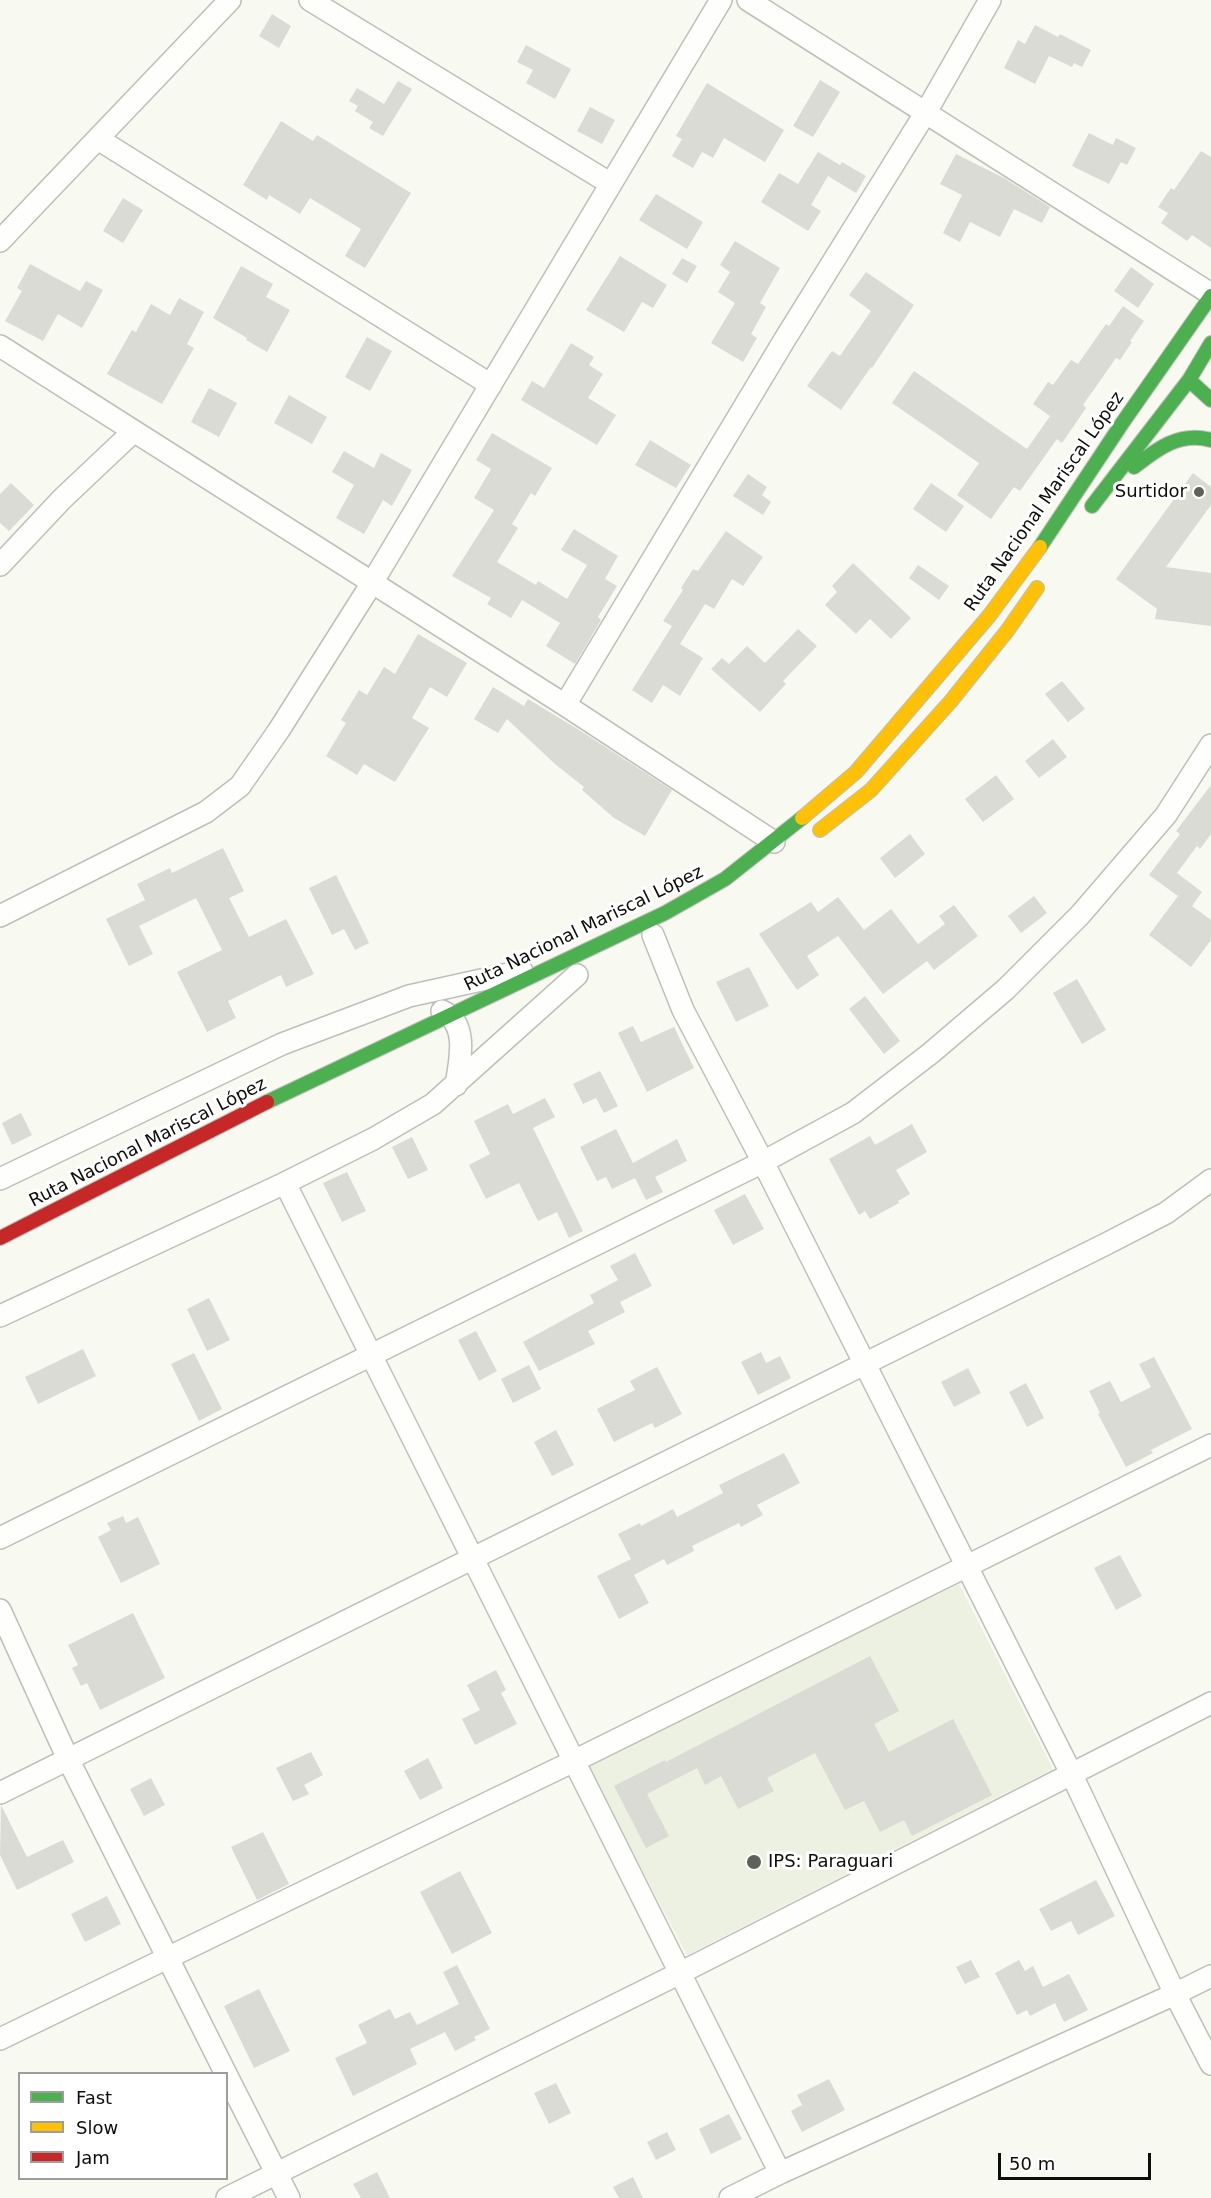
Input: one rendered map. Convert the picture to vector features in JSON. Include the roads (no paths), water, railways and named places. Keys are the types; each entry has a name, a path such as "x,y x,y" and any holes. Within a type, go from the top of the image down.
{"highway":[{"name":"Ruta Nacional Mariscal López","path":"535,994 725,879 774,842 856,772 989,616 1039,549 1211,295"},
{"path":"1086,516 1098,497 1189,380 1209,337"},
{"path":"1123,422 1189,380"},
{"path":"1189,380 1211,400"},
{"path":"1098,497 1155,450 1170,442 1202,436 1211,440"},
{"path":"811,837 872,790 951,701 1007,631 1048,573"},
{"name":"Ruta Nacional Mariscal López","path":"647,937 736,888"},
{"name":"Ruta Nacional Mariscal López","path":"0,1238 287,1092 458,1025 578,969"}],"street":[{"path":"0,241 230,0"},
{"path":"310,0 611,184"},
{"path":"0,916 206,812 240,786 279,730 372,583 721,0"},
{"path":"748,0 1211,295"},
{"path":"565,705 791,329 926,112 990,0"},
{"path":"98,139 491,385"},
{"path":"0,345 565,705 774,842"},
{"path":"0,565 62,499 134,432"},
{"path":"0,1538 763,1162 853,1113 931,1053 1006,989 1080,915 1166,815 1211,745"},
{"path":"647,937 1072,1775 1175,1994 1211,2064"},
{"path":"0,1179 282,1044 409,996 578,969"},
{"path":"0,1316 285,1183 373,1139 433,1104 578,969"},
{"path":"409,996 458,1025 460,1064 456,1085"},
{"path":"0,1793 1166,1213 1211,1180"},
{"path":"285,1183 780,2173"},
{"path":"0,2039 574,1761 1211,1445"},
{"path":"0,1610 68,1759 225,2072"},
{"path":"227,2198 680,1973 1211,1703"},
{"path":"730,2198 1211,1976"},
{"path":"228,2078 289,2198"}],"place":[{"name":"Surtidor","path":"1199,492"},
{"name":"IPS: Paraguari","path":"754,1862"}]}
